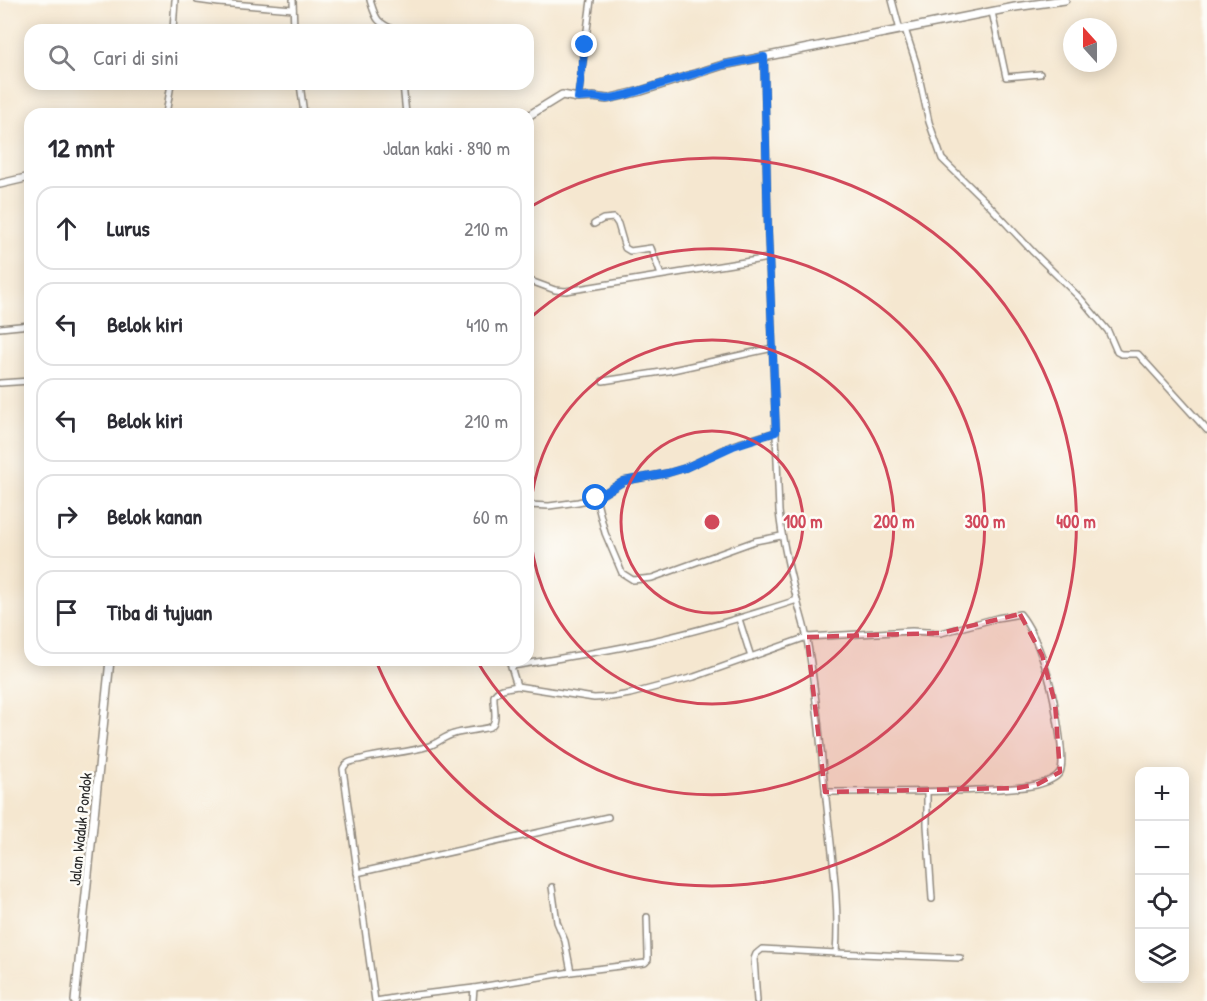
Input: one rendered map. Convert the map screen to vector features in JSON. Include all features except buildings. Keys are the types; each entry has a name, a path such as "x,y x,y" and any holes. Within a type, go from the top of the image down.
{"street":[{"path":"173,24 175,0"},
{"path":"197,0 293,9"},
{"path":"293,0 294,24"},
{"path":"370,0 378,22 382,24"},
{"path":"578,98 591,0"},
{"path":"892,0 916,63 929,122 942,159 1081,299 1108,331 1117,352 1138,354 1207,430"},
{"path":"534,112 562,95 607,99 723,65 992,12 1065,0"},
{"path":"992,12 1006,77 1040,74"},
{"path":"764,57 769,258 781,536 807,637 818,711 836,896 836,953"},
{"path":"167,108 170,90"},
{"path":"301,90 303,108"},
{"path":"404,90 405,108"},
{"path":"0,184 24,178"},
{"path":"594,224 603,219 615,218 625,248 630,251 651,248 661,275"},
{"path":"534,282 555,290 566,291 769,258"},
{"path":"0,328 24,326"},
{"path":"603,381 773,348"},
{"path":"0,383 24,381"},
{"path":"534,505 549,506 596,498 624,481 685,468 733,446 776,432"},
{"path":"596,498 605,533 622,573 633,580 652,578 755,541 781,536"},
{"path":"534,663 654,640 739,619 797,600"},
{"path":"647,917 647,962 376,1001 344,766 365,758 430,746 454,734 488,728 494,720 493,700 496,693 505,688 517,686 594,698 612,697 694,677 807,637 912,631 941,633 1016,614 1023,617 1042,655 1055,703 1062,768 1055,777 1038,784 1018,788 927,792 825,792"},
{"path":"739,619 751,657"},
{"name":"Jalan Waduk Pondok","path":"75,1001 109,666"},
{"path":"512,666 517,686"},
{"path":"927,792 932,899"},
{"path":"357,873 608,817"},
{"path":"552,887 557,922 567,948 571,972"},
{"path":"758,1001 754,959 762,949 960,958"},
{"path":"473,1001 474,988"}],"highlighted area":[{"path":"1020,614 1042,655 1055,703 1060,772 1038,784 1018,788 825,792 807,637 941,633"}],"route":[{"path":"585,45 578,98 607,99 626,95 723,65 764,57 776,432 720,451 706,460 685,468 624,481 596,498"}]}
